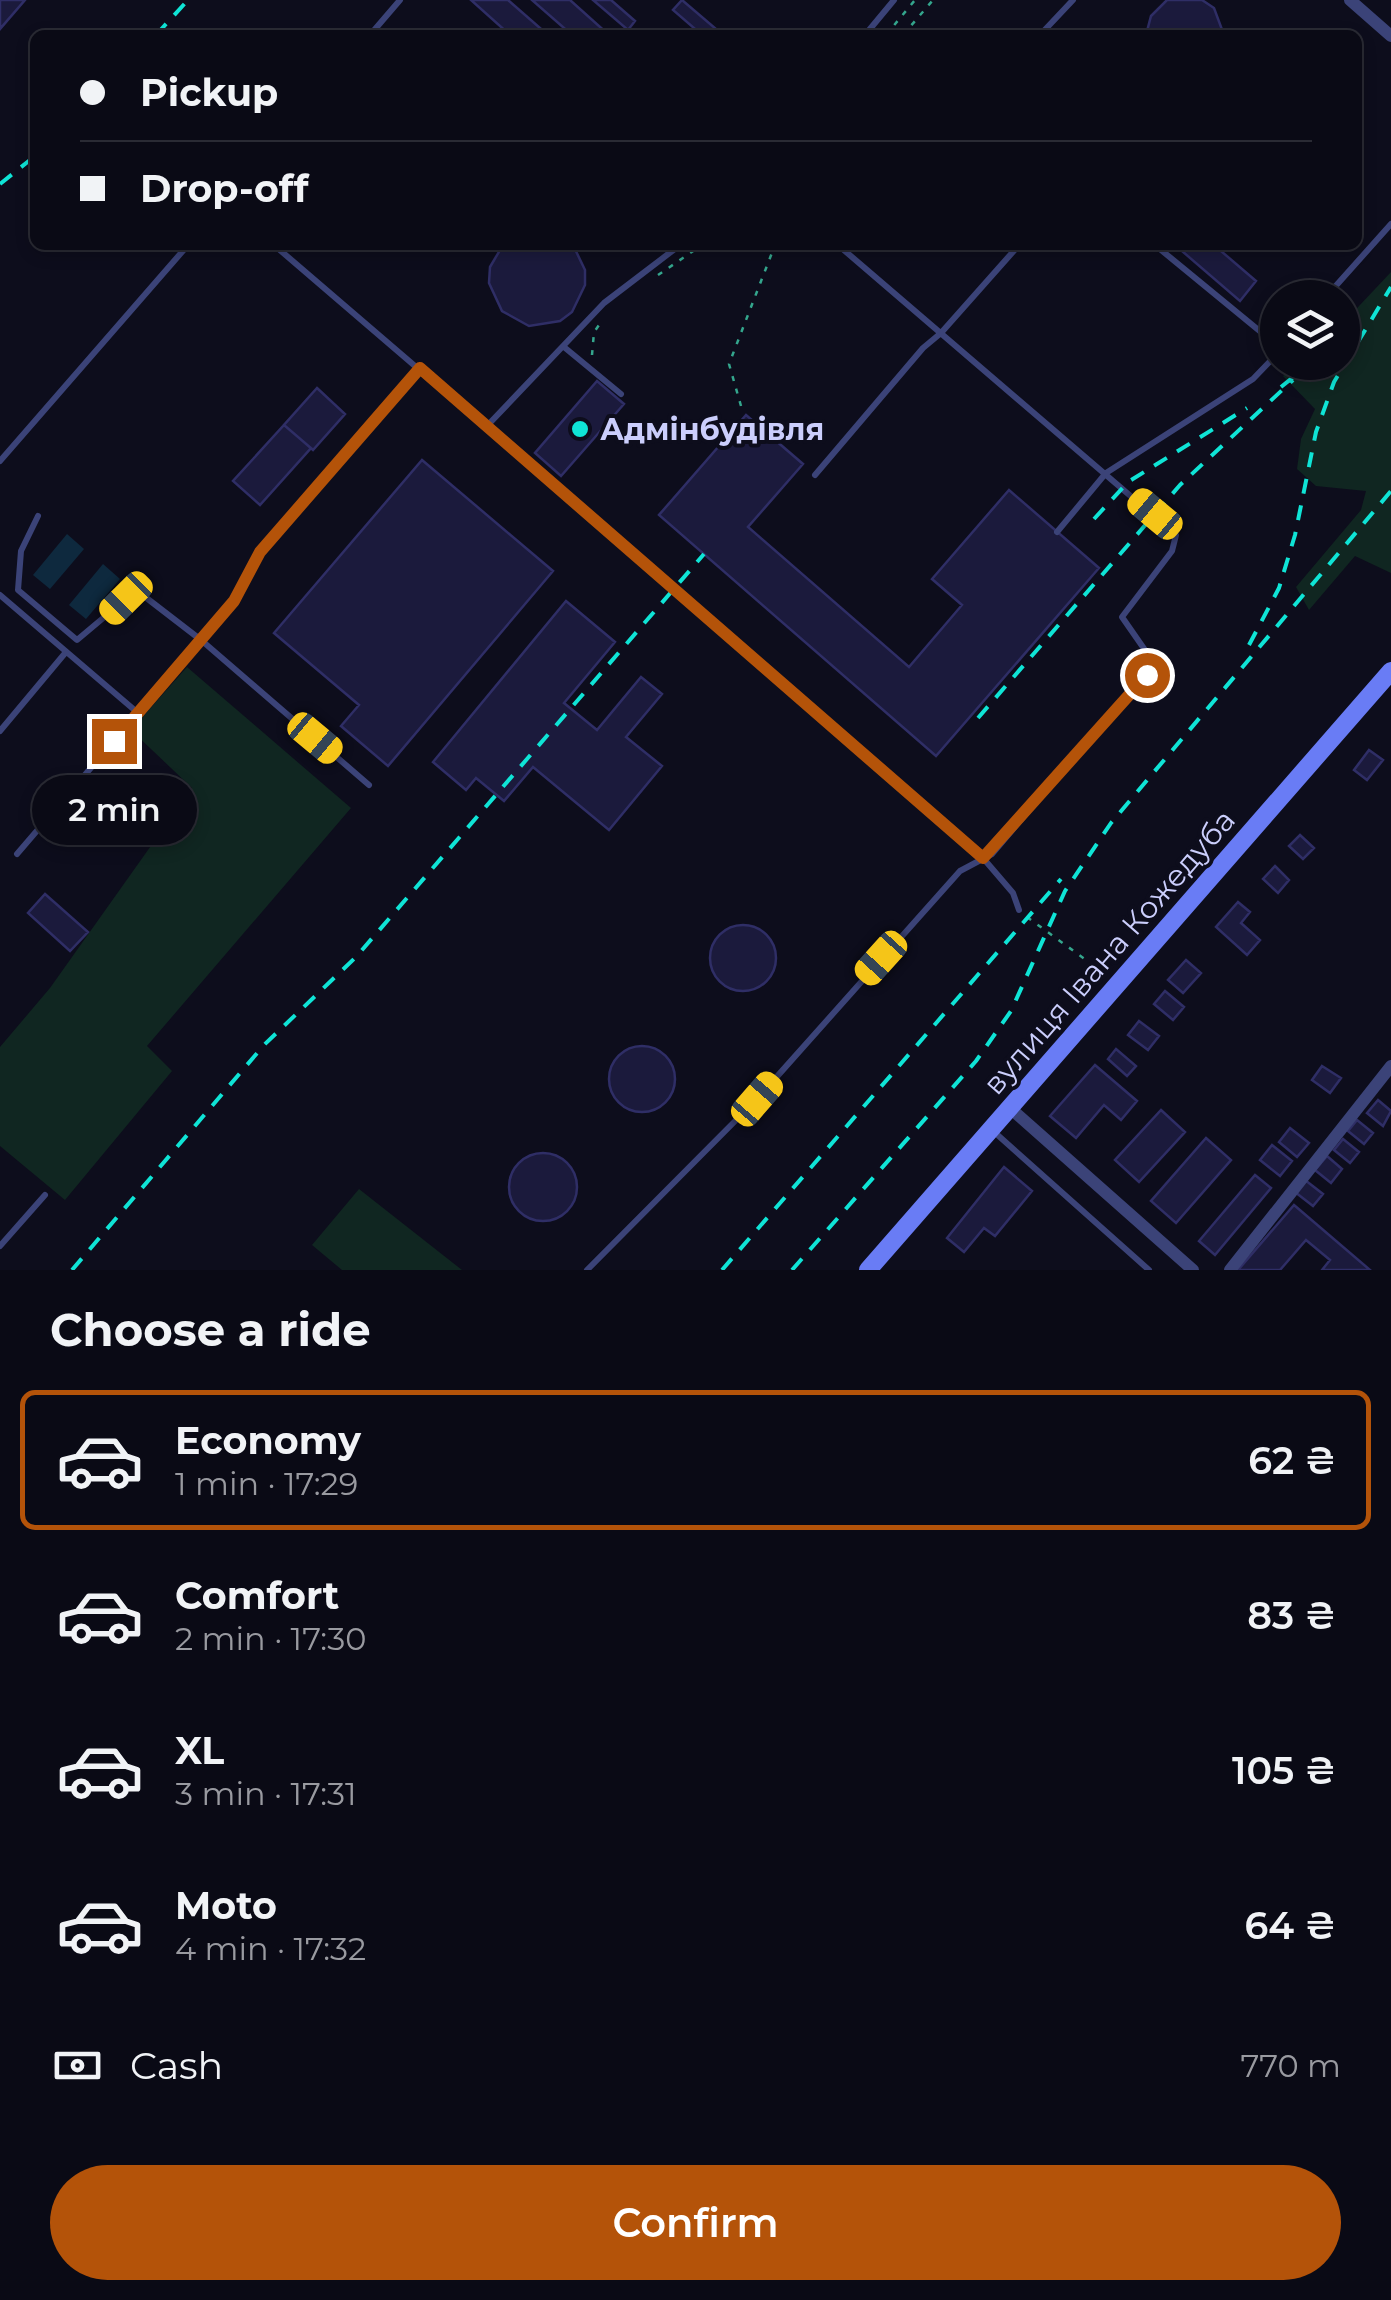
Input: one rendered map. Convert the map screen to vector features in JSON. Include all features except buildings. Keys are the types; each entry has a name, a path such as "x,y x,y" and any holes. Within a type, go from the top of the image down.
{"street":[{"path":"1350,0 1391,36"},
{"name":"вулиця Івана Кожедуба","path":"868,1270 1391,671"},
{"path":"1230,1270 1391,1066"},
{"path":"1010,1108 1194,1270"}],"lane":[{"path":"374,30 400,0"},
{"path":"869,30 894,0"},
{"path":"1045,30 1073,0"},
{"path":"1341,280 1391,224"},
{"path":"0,461 184,250"},
{"path":"280,250 983,858 1013,893 1019,910"},
{"path":"486,427 604,303 673,250"},
{"path":"587,1270 757,1099 960,871 983,858 1049,790 1154,664 1122,617 1178,539 844,250"},
{"path":"816,475 923,348 1015,250"},
{"path":"1161,250 1260,335"},
{"path":"564,347 621,394"},
{"path":"16,854 234,601 260,552 420,368"},
{"path":"1057,532 1106,473 1260,371"},
{"path":"38,516 21,551 18,590 77,640 132,593 140,593 201,640 370,785"},
{"path":"0,595 138,713"},
{"path":"0,731 66,652"},
{"path":"991,1129 1149,1270"},
{"path":"0,1246 45,1195"}],"path":[{"path":"890,30 915,0"},
{"path":"907,30 933,0"},
{"path":"654,278 695,250"},
{"path":"741,406 729,364 773,250"},
{"path":"593,371 591,342 606,316"},
{"path":"1019,910 1086,960"}],"green space":[{"path":"1391,272 1391,573 1355,556 1309,610 1296,587 1361,510 1366,491 1316,486 1297,469 1301,439 1315,409 1287,380 1360,380 1360,305"},
{"path":"187,667 351,808 147,1046 172,1071 65,1200 0,1146 0,1047 50,988 192,788 131,730"},
{"path":"359,1189 462,1270 342,1270 312,1245"}],"water":[{"path":"67,534 84,549 50,589 33,575"},
{"path":"103,564 120,579 86,619 69,605"}],"railway":[{"path":"161,30 188,0"},
{"path":"0,184 30,160"},
{"path":"1249,645 1279,588 1295,535 1316,432 1334,382 1391,287"},
{"path":"1281,387 1290,380"},
{"path":"978,718 1180,485 1293,380"},
{"path":"1094,519 1128,482 1247,408"},
{"path":"792,1270 976,1061 1011,1011 1065,891 1111,823 1391,491"},
{"path":"72,1270 264,1045 356,957 704,554"},
{"path":"722,1270 1061,879"}],"place":[{"name":"Адмінбудівля","path":"580,429"}],"route":[{"path":"114,741 234,601 260,552 420,368 983,858 992,854 1147,675"}]}
